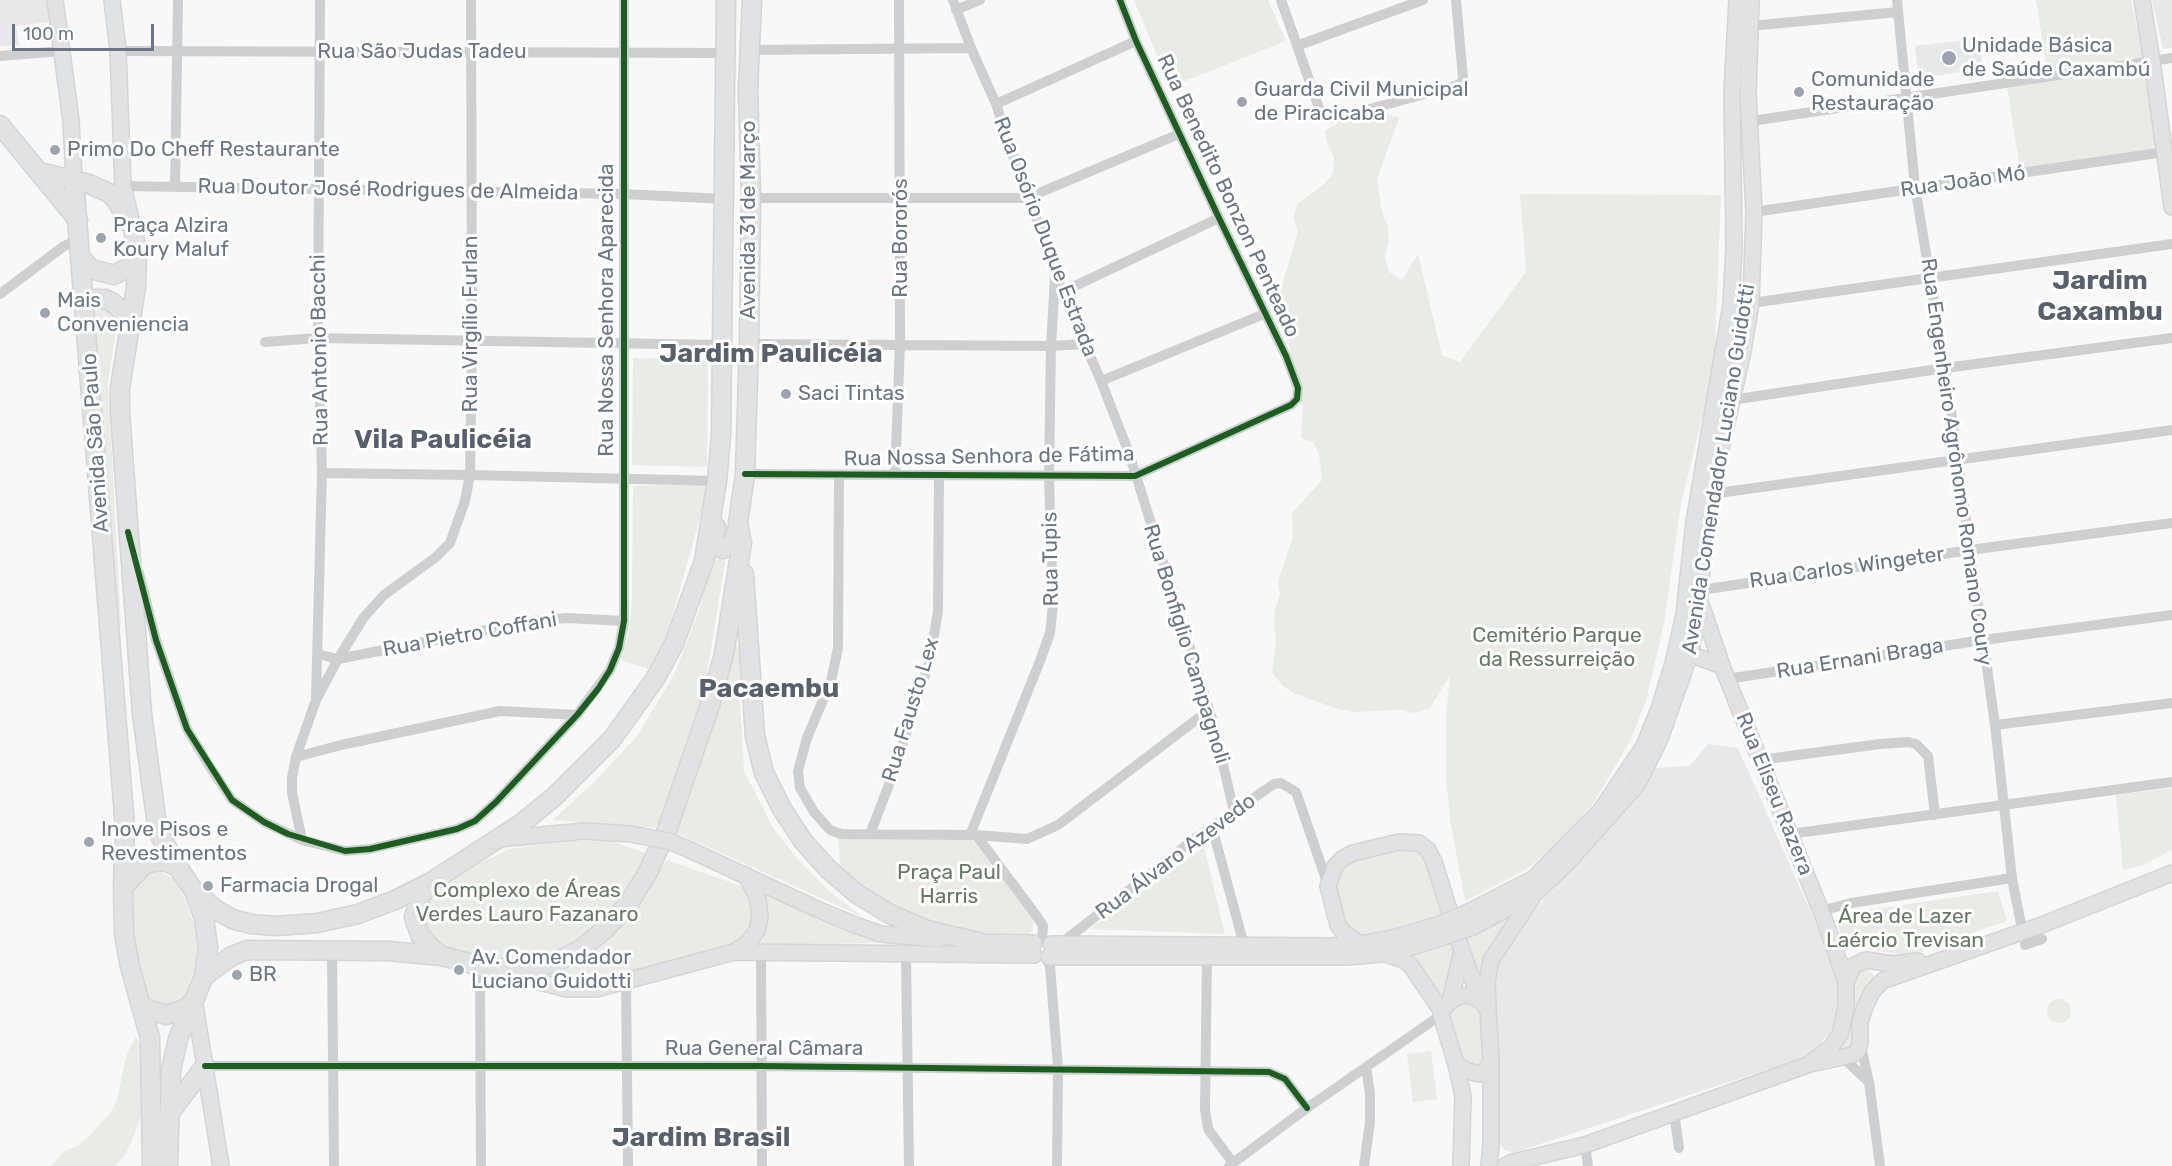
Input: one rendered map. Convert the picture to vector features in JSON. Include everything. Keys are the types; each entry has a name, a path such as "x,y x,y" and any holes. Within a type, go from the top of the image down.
{"main road":[{"name":"Avenida São Paulo","path":"56,0 71,121 125,828 124,934 130,967 150,1038 152,1166"},
{"name":"Avenida São Paulo","path":"112,0 118,51 123,186 137,255 136,287 120,388 120,412 142,714 158,832 194,891"},
{"name":"Avenida 31 de Março","path":"484,967 524,969 554,963 581,949 604,930 629,903 648,872 667,830 710,705 724,654 742,543 739,516 745,474 749,344 751,198 748,90 752,0"},
{"name":"Avenida Comendador Luciano Guidotti","path":"194,891 214,909 232,919 251,924 276,926 317,923 358,914 395,900 431,882 497,839 584,831 630,834 669,841 817,909 881,934 1046,949 1207,957 1347,957 1382,954 1536,893 1578,852 1637,785 1660,739 1683,652 1701,597 1705,493 1731,305 1734,249 1732,122 1737,0"},
{"name":"Avenida Comendador Luciano Guidotti","path":"1470,920 1533,879 1601,810 1644,746 1683,652 1684,615 1694,522 1705,493 1731,400 1743,351 1750,303 1754,212 1749,122 1751,0"},
{"path":"2142,0 2168,152 2172,207"},
{"name":"Avenida 31 de Março","path":"497,839 522,823 554,797 612,739 655,679 674,644 704,561 717,481 721,435 726,3"},
{"path":"726,3 735,10 742,45 749,50"},
{"path":"725,86 736,90 748,90"},
{"path":"0,125 39,172 77,211 87,194 103,190"},
{"path":"39,172 103,190 116,200 133,228"},
{"path":"82,259 92,269 114,275 130,266 137,255"},
{"path":"85,302 105,299 113,303 120,309 130,326"},
{"path":"717,481 721,500 713,542 723,549 733,543 739,516 736,440 733,436 721,435"},
{"path":"742,543 755,736 764,772 782,809 803,841 828,869 857,894 890,914 927,930 982,943"},
{"name":"Rua Eliseu Razera","path":"1701,597 1725,673 1823,916 1846,982 1848,996 1844,1022 1836,1040"},
{"path":"1683,652 1725,673"},
{"path":"1331,946 1338,925 1328,886 1335,866 1353,853 1399,842 1419,843 1428,850 1434,862 1462,951 1476,989 1486,1006"},
{"path":"123,887 144,866 156,861 167,862 178,867"},
{"path":"1846,982 1853,966 1866,960 1893,964 1914,962 2017,933 2172,863"},
{"path":"1491,1146 1509,1164 1585,1145 1810,1064 1845,1058 1858,1051 1860,1022 1865,1007 1877,985 1882,981 2017,933 2172,873"},
{"path":"734,952 749,942 757,930 760,918 758,899 746,875"},
{"path":"431,882 422,895 414,917 420,935 442,956"},
{"path":"168,1166 171,1070 178,1039 204,976 208,947 204,918 194,891"},
{"path":"1489,1166 1491,1060 1486,1006 1487,982 1491,960 1523,909 1536,893"},
{"name":"Rua Eliseu Razera","path":"1823,916 1836,941 1844,950 1866,960"},
{"path":"1338,925 1344,933 1360,944"},
{"name":"Avenida Comendador Luciano Guidotti","path":"204,976 225,960 247,950 388,951 442,956 567,989 596,989 734,952 906,954 1244,945 1331,946 1360,944 1442,931"},
{"path":"1444,1015 1462,951"},
{"path":"1382,954 1404,960 1411,966 1444,1015 1462,1096 1464,1163"},
{"path":"1444,1015 1459,996 1469,995 1486,1006"},
{"path":"141,1007 166,1015 185,1009 194,1000"},
{"path":"194,1000 221,1166"},
{"path":"1810,1064 1825,1053 1836,1040"},
{"path":"1456,1064 1473,1074 1479,1074 1486,1070 1491,1060"},
{"path":"169,1114 205,1066"}],"street":[{"path":"175,186 178,0"},
{"name":"Rua Antonio Bacchi","path":"316,700 322,473 318,339 320,0"},
{"name":"Rua Virgílio Furlan","path":"302,840 292,793 296,757 316,700 364,617 384,595 436,557 450,543 465,501 470,475 472,341 471,0"},
{"name":"Rua Nossa Senhora Aparecida","path":"128,532 156,640 187,729 232,800 264,822 302,840 345,851 370,849 457,829 475,821 496,802 577,715 610,670 619,648 624,621 624,0"},
{"name":"Rua Bororós","path":"895,475 900,344 899,0"},
{"path":"955,5 980,0"},
{"name":"Rua Benedito Bonzon Penteado","path":"1120,0 1179,134 1286,356 1298,388 1297,399 1292,405"},
{"path":"1281,0 1299,45 1319,108 1328,117 1337,118 1461,84 1463,78 1456,0"},
{"path":"1299,45 1423,0"},
{"name":"Rua Engenheiro Agrônomo Romano Coury","path":"1897,0 1915,188 1945,368 1995,725 2017,933"},
{"name":"Rua Osório Duque Estrada","path":"955,5 996,104 1028,198 1045,237 1062,292 1101,381 1129,453 1135,476"},
{"path":"1750,26 1898,12"},
{"path":"996,104 1137,41"},
{"path":"749,50 971,48"},
{"path":"0,56 62,51"},
{"name":"Rua São Judas Tadeu","path":"118,51 725,53"},
{"path":"1732,122 1749,122 2172,58"},
{"path":"751,198 901,196 1028,198 1179,134"},
{"name":"Rua João Mó","path":"1754,212 2168,152"},
{"name":"Rua Doutor José Rodrigues de Almeida","path":"123,186 624,194 724,199"},
{"path":"1062,292 1219,218"},
{"path":"0,294 64,246 80,239"},
{"path":"1750,303 2172,244"},
{"name":"Rua Tupis","path":"973,835 1050,633 1053,605 1049,476 1055,268"},
{"path":"1101,381 1264,314"},
{"path":"265,342 318,339 722,345"},
{"path":"1731,400 1945,368 2172,339"},
{"path":"749,344 1051,346 1084,344"},
{"name":"Rua Nossa Senhora de Fátima","path":"745,474 1135,476 1292,405"},
{"path":"1705,493 2172,430"},
{"path":"322,473 717,481"},
{"path":"839,475 838,648 831,681 807,738 798,771 800,788 814,812 830,830 841,834 973,835 1027,839 1058,825 1209,710"},
{"name":"Rua Fausto Lex","path":"870,834 892,777 929,663 938,611 939,475"},
{"name":"Rua Bonfiglio Campagnoli","path":"1135,476 1209,710 1234,812"},
{"name":"Rua Carlos Wingeter","path":"1701,597 1970,550 2172,523"},
{"name":"Rua Ernani Braga","path":"1725,673 2172,615"},
{"name":"Rua Pietro Coffani","path":"317,654 338,659 532,621 567,618 624,621"},
{"path":"1995,725 2172,703"},
{"path":"296,757 341,745 500,711 577,715"},
{"path":"1760,760 1880,744 1908,742 1916,744 1928,756 1935,815"},
{"path":"1790,834 2172,782"},
{"name":"Rua Álvaro Azevedo","path":"1046,949 1068,938 1212,827 1274,784 1281,783 1296,792 1328,886"},
{"path":"1212,827 1244,945"},
{"path":"973,835 1043,926 1050,966 1058,1068 1057,1166"},
{"path":"1823,916 1851,903 2012,878"},
{"path":"2017,933 2042,939"},
{"path":"332,950 334,1166"},
{"path":"761,952 762,1166"},
{"path":"906,954 909,1166"},
{"path":"1207,957 1205,1110 1208,1129 1231,1164 1307,1108 1444,1015"},
{"path":"1866,960 1876,965 1877,985"},
{"path":"481,1166 484,967"},
{"path":"626,982 628,1166"},
{"path":"1836,1040 1836,1051 1869,1082"},
{"path":"1860,1042 1869,1082 1880,1166"},
{"name":"Rua General Câmara","path":"205,1066 908,1066 1269,1072 1284,1079 1307,1108"},
{"path":"1364,1166 1370,1122 1370,1094 1366,1067"},
{"path":"1674,1112 1678,1148"},
{"path":"1585,1145 1588,1166"}],"shaded area":[{"path":"0,0 47,0 49,22 16,26 19,45 0,46"},
{"path":"2152,0 2172,0 2172,48 2163,49"},
{"name":"Unidade Básica de Saúde Caxambú","path":"1979,38 1983,69 1919,78 1915,46"},
{"path":"1708,744 1738,748 1833,962 1839,1008 1831,1031 1811,1055 1513,1153 1505,1150 1500,1143 1492,979 1498,960 1523,923 1615,820 1654,768 1690,766"}],"green space":[{"path":"1134,0 1268,0 1286,41 1170,87"},
{"path":"2036,0 2131,0 2143,57 2047,70"},
{"path":"2146,67 2158,150 2020,170 2007,86"},
{"name":"Cemitério Parque da Ressurreição","path":"1383,113 1399,118 1377,179 1382,212 1388,226 1389,240 1385,257 1389,272 1402,280 1418,254 1442,355 1460,362 1526,272 1520,194 1721,195 1714,371 1681,503 1664,623 1646,701 1630,741 1594,802 1561,840 1527,869 1465,901 1450,819 1446,777 1446,718 1450,675 1430,708 1414,713 1399,710 1353,712 1295,694 1282,685 1272,672 1276,642 1275,609 1280,595 1278,581 1293,536 1292,513 1322,480 1319,454 1313,442 1301,438 1303,407 1298,392 1280,292 1298,231 1293,217 1298,203 1323,185 1333,174 1334,157 1325,131 1350,116"},
{"path":"101,308 112,309 118,321 108,381 121,625 117,625 93,311"},
{"path":"633,358 708,359 707,467 632,465"},
{"path":"709,485 665,643 648,669 621,660 629,633 632,600 633,486"},
{"name":"Complexo de Áreas Verdes Lauro Fazanaro","path":"715,551 725,562 702,705 657,828 553,820 596,780 637,736 674,675 698,613"},
{"name":"Complexo de Áreas Verdes Lauro Fazanaro","path":"738,646 742,654 740,699 744,771 773,828 802,864 830,892 863,917 674,832 732,652"},
{"path":"2172,788 2172,850 2143,865 2123,870 2116,795"},
{"name":"Praça Paul Harris","path":"838,839 972,839 1033,917 1033,930 1023,940 979,939 929,926 879,903 841,873"},
{"name":"Complexo de Áreas Verdes Lauro Fazanaro","path":"609,840 651,855 620,905 573,945 523,963 488,961 462,954 433,939 424,927 421,917 422,902 439,882 510,849 568,841"},
{"path":"1405,846 1416,849 1428,859 1446,917 1362,939 1344,923 1336,893 1336,877 1350,859"},
{"path":"1204,847 1225,934 1090,929"},
{"name":"Complexo de Áreas Verdes Lauro Fazanaro","path":"667,860 744,887 752,895 753,925 746,935 733,945 636,973 581,981 537,974 634,909"},
{"path":"155,869 173,878 182,892 196,929 197,949 194,969 186,993 180,1002 159,1009 141,995 129,912 132,884"},
{"name":"Área de Lazer Laércio Trevisan","path":"1998,891 2007,921 1908,955 1864,949 1849,943 1839,931 1838,922 1842,914"},
{"path":"761,892 880,943 752,945"},
{"path":"1517,909 1484,992 1462,935"},
{"path":"1453,939 1457,954 1441,1003 1400,954"},
{"path":"1865,967 1874,975 1874,981 1853,1026 1852,1035 1855,1043 1853,1049 1843,1050 1840,1046 1853,1001 1855,970"},
{"path":"2054,999 2064,999 2071,1006 2071,1016 2064,1023 2054,1023 2047,1016 2047,1006"},
{"path":"1469,1001 1483,1009 1484,1066 1476,1070 1460,1058 1447,1012 1453,1005"},
{"path":"136,1037 143,1051 146,1080 142,1113 125,1155 115,1166 50,1166 65,1151 79,1145 112,1111 118,1097 128,1051"},
{"path":"1431,1051 1437,1099 1413,1102 1407,1054"}],"cycle path":[{"path":"128,532 156,640 187,729 232,800 264,822 288,834 345,851 370,849 457,829 475,821 496,802 577,715 598,689 610,670 619,648 624,621 624,0"},
{"path":"745,474 1135,476 1291,405 1297,399 1298,388 1286,356 1136,41 1120,0"},
{"path":"205,1066 762,1066 1269,1072 1285,1079 1307,1108"}],"place":[{"name":"Unidade Básica de Saúde Caxambú","path":"1949,58"},
{"name":"Comunidade Restauração","path":"1799,92"},
{"name":"Guarda Civil Municipal de Piracicaba","path":"1242,102"},
{"name":"Primo Do Cheff Restaurante","path":"55,150"},
{"name":"Praça Alzira Koury Maluf","path":"101,238"},
{"name":"Mais Conveniencia","path":"45,313"},
{"name":"Saci Tintas","path":"786,394"},
{"name":"Inove Pisos e Revestimentos","path":"89,842"},
{"name":"Farmacia Drogal","path":"208,886"},
{"name":"Av. Comendador Luciano Guidotti","path":"459,970"},
{"name":"BR","path":"237,975"}],"district":[{"name":"Jardim Caxambu","path":"2100,296"},
{"name":"Jardim Paulicéia","path":"771,354"},
{"name":"Vila Paulicéia","path":"443,440"},
{"name":"Pacaembu","path":"769,689"},
{"name":"Jardim Brasil","path":"701,1138"}]}
